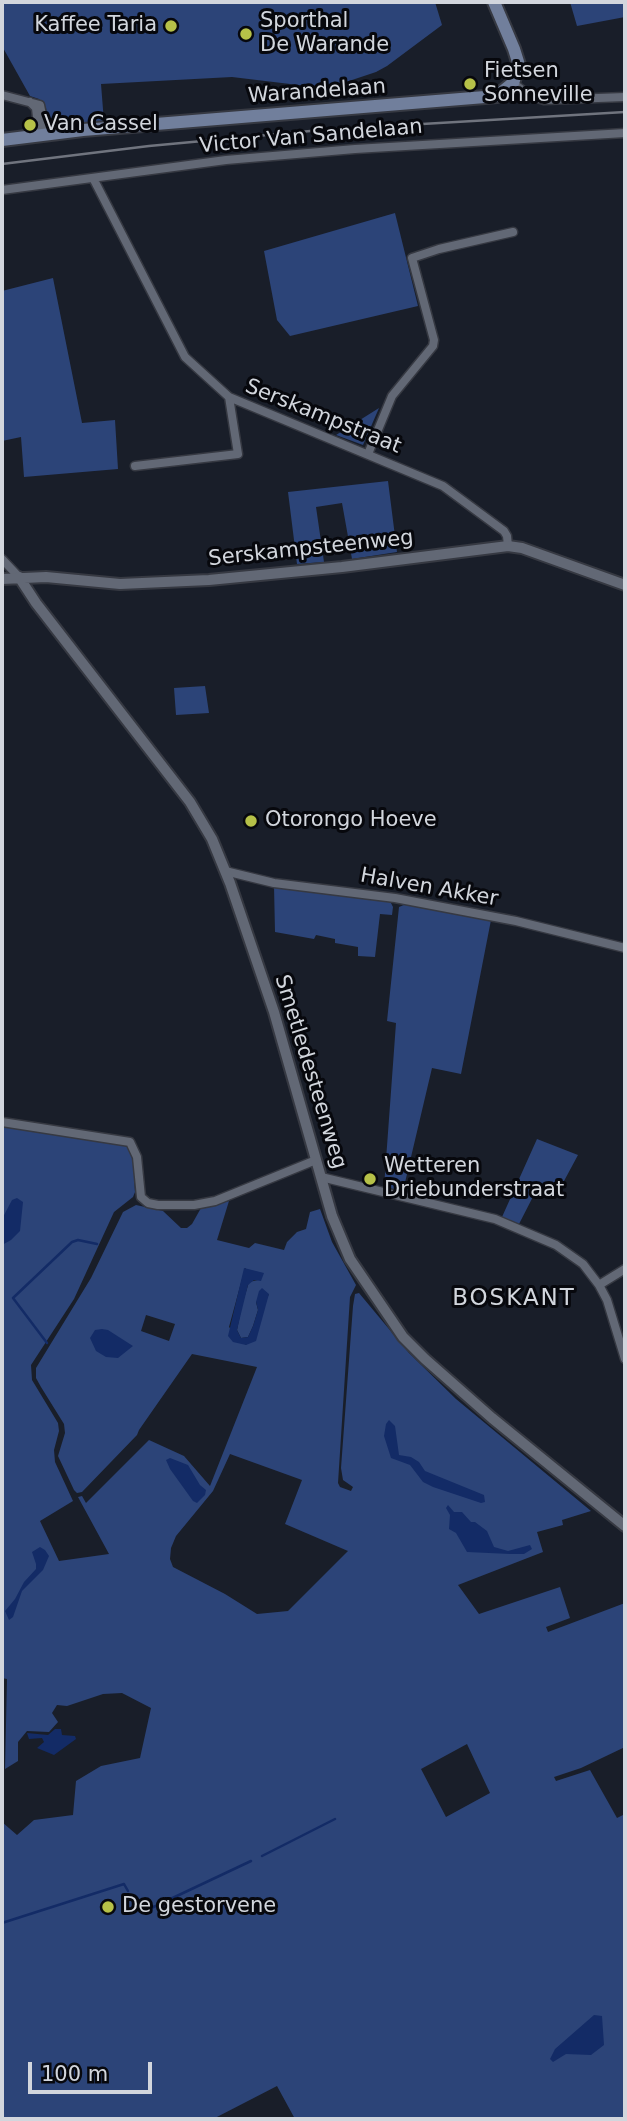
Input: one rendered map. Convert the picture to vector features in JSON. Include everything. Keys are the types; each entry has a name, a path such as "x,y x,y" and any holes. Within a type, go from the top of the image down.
{"main road":[{"path":"494,2 519,65 513,83"},
{"name":"Warandelaan","path":"2,140 83,130 483,98 503,93 513,83"}],"street":[{"path":"513,83 530,96 544,100 625,97"},
{"path":"2,95 27,101 36,108 43,135"},
{"name":"Victor Van Sandelaan","path":"2,190 226,160 355,149 625,133"},
{"name":"Serskampstraat","path":"93,178 186,357 229,397 443,486 504,531 508,536 508,546"},
{"path":"368,454 392,396 433,346 434,340 412,258 439,248 513,232"},
{"path":"135,466 237,454 229,397"},
{"name":"Serskampsteenweg","path":"2,579 46,577 120,584 209,580 318,570 508,546 522,548 625,585"},
{"path":"2,559 19,577"},
{"name":"Smetledesteenweg","path":"19,577 36,603 190,802 206,827 225,871 274,1012 332,1216 350,1259 404,1337 492,1418 625,1526"},
{"name":"Halven Akker","path":"225,871 275,883 395,898 489,916 625,948"},
{"path":"2,1122 130,1142 135,1150 141,1197 148,1203 158,1205 194,1205 215,1201 316,1160"},
{"path":"321,1177 495,1219 543,1238 569,1252 583,1264 607,1300 625,1359"},
{"path":"599,1285 625,1269"}],"shaded area":[{"path":"2,2 435,2 442,25 387,66 346,82 315,87 232,77 101,84 104,122 49,127 46,108 39,99 30,96 2,46"},
{"path":"570,2 625,2 625,17 577,26"},
{"path":"395,213 418,306 290,336 277,320 264,251"},
{"path":"53,278 82,423 115,420 118,469 24,477 21,437 2,441 2,291"},
{"path":"379,408 363,445 336,435"},
{"path":"388,481 397,552 352,559 342,503 316,507 324,562 297,564 288,492"},
{"path":"205,686 209,713 176,715 174,688"},
{"path":"274,886 390,901 393,907 392,915 380,914 375,957 358,956 358,947 335,943 335,939 316,935 314,939 275,932"},
{"path":"406,904 491,920 461,1074 432,1068 403,1191 384,1187 396,1023 387,1021 399,907"},
{"path":"2,1125 120,1143 129,1148 133,1155 133,1197 114,1212 74,1299 31,1365 32,1380 58,1423 55,1462 73,1501 40,1521 59,1561 109,1554 78,1497 82,1496 86,1503 149,1440 184,1456 210,1486 257,1367 192,1354 137,1435 82,1492 77,1493 74,1490 58,1456 65,1433 64,1424 36,1378 36,1368 91,1278 123,1212 136,1205 163,1211 181,1228 187,1228 201,1208 229,1201 217,1240 249,1248 255,1243 284,1250 287,1242 297,1232 306,1229 310,1212 320,1209 332,1242 356,1285 350,1297 338,1483 340,1487 351,1491 353,1487 343,1480 341,1468 353,1306 355,1294 359,1293 409,1353 456,1399 591,1511 562,1520 563,1525 537,1532 543,1552 458,1585 479,1614 560,1587 570,1618 546,1627 548,1632 625,1603 625,1747 581,1768 554,1777 556,1781 590,1770 617,1818 625,1814 625,2119 295,2119 277,2086 213,2119 2,2119 2,1822 17,1835 34,1820 73,1815 76,1781 101,1766 140,1758 151,1708 122,1693 103,1694 67,1706 57,1705 52,1713 58,1722 49,1732 27,1731 18,1742 18,1761 5,1769 7,1679 2,1678","holes":["245,1268 258,1280 249,1282 242,1305 237,1330 241,1338 248,1337 253,1326 258,1310 256,1302 269,1294 246,1345 229,1327","146,1315 175,1324 169,1341 141,1331","230,1454 302,1480 285,1524 348,1551 288,1611 257,1614 173,1567 170,1559 176,1536 213,1491","467,1744 490,1793 446,1817 421,1769"]},
{"path":"537,1139 578,1155 557,1194 539,1185 519,1224 502,1217"},
{"path":"17,1198 23,1202 20,1231 2,1245 2,1219 12,1200"},
{"path":"244,1268 264,1273 261,1281 254,1280 248,1285 237,1330 241,1338 248,1337 253,1326 258,1310 256,1302 259,1291 262,1288 269,1294 256,1341 246,1345 233,1342 228,1336"},
{"path":"102,1329 133,1346 118,1358 106,1357 96,1351 90,1338 95,1330"},
{"path":"389,1420 395,1426 399,1455 411,1457 419,1462 425,1471 484,1495 485,1502 433,1487 423,1482 410,1465 391,1458 384,1436"},
{"path":"170,1458 188,1465 206,1490 197,1503 170,1469 166,1460"},
{"path":"448,1505 454,1512 462,1512 471,1522 487,1531 494,1547 508,1551 530,1545 532,1549 524,1554 467,1552 456,1533 449,1529 450,1515 446,1508"},
{"path":"40,1547 49,1556 43,1570 22,1591 13,1617 9,1620 5,1611 36,1569 32,1552"},
{"path":"55,1729 61,1729 62,1735 75,1736 76,1739 54,1755 37,1748 44,1742 42,1738 29,1739 27,1733 48,1735"},
{"path":"594,2015 602,2016 604,2045 591,2055 566,2054 553,2062 550,2059 555,2049"}],"waterway":[{"path":"47,1343 13,1298 72,1242 78,1240 97,1244"},
{"path":"262,1856 335,1819"},
{"path":"136,1902 141,1911 145,1911 251,1861"},
{"path":"2,1923 124,1884 128,1891"}],"railway":[{"path":"2,164 149,146 321,130 625,112"}],"place":[{"name":"Kaffee Taria","path":"171,26"},
{"name":"Sporthal De Warande","path":"246,34"},
{"name":"Fietsen Sonneville","path":"470,84"},
{"name":"Van Cassel","path":"30,125"},
{"name":"Otorongo Hoeve","path":"251,821"},
{"name":"Wetteren Driebunderstraat","path":"370,1179"},
{"name":"De gestorvene","path":"108,1907"}],"district":[{"name":"BOSKANT","path":"514,1299"}]}
